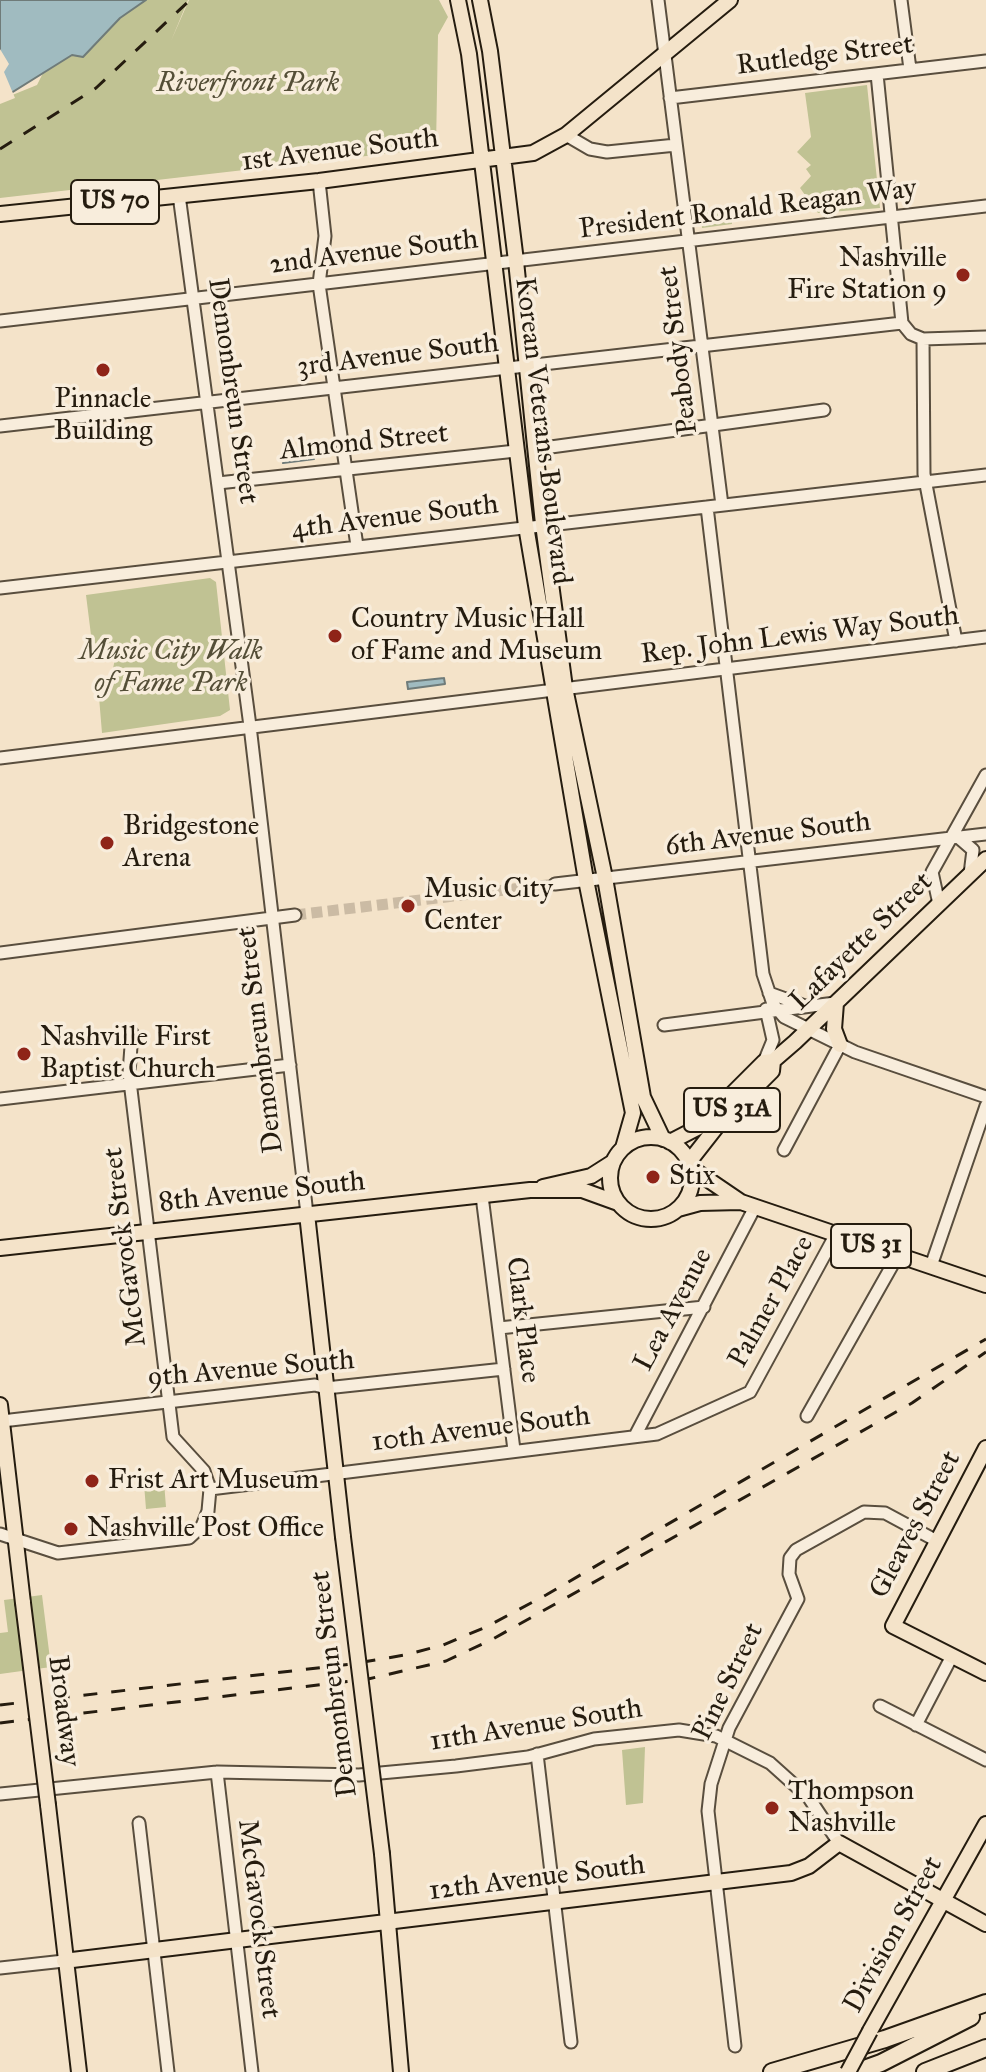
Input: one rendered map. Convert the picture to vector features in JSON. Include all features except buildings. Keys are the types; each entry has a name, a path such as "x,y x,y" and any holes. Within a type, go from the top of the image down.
{"highway":[{"path":"772,2072 986,2005"},
{"path":"856,2072 943,2033 986,2005"},
{"path":"925,2072 981,2051"},
{"path":"945,2072 981,2051"}],"main road":[{"name":"Korean Veterans Boulevard","path":"458,0 465,25 526,526 559,689 605,878 643,1097 666,1140"},
{"name":"Korean Veterans Boulevard","path":"480,0 516,261 559,689 586,880 633,1113 623,1148"},
{"name":"US 70","path":"566,135 730,0"},
{"name":"1st Avenue South","path":"0,214 319,181 502,158 533,153 566,135"},
{"name":"Lafayette Street","path":"666,1140 699,1127 808,1030 986,859"},
{"path":"836,1003 834,1029 840,1045"},
{"name":"Lafayette Street","path":"690,1165 718,1125 772,1071 769,1062"},
{"path":"623,1148 643,1138 666,1140"},
{"name":"US 31","path":"666,1140 690,1165 741,1202 986,1285"},
{"name":"US 31","path":"613,1162 623,1148"},
{"path":"613,1162 610,1183 618,1203"},
{"name":"8th Avenue South","path":"0,1248 530,1190 591,1176 613,1162"},
{"path":"678,1209 690,1191 690,1165"},
{"name":"8th Avenue South","path":"530,1190 582,1190 618,1203"},
{"name":"US 31","path":"618,1203 632,1216 651,1220 700,1203 741,1202"},
{"name":"Demonbreun Street","path":"307,1214 382,1854 393,2015 401,2072"},
{"name":"Broadway","path":"0,1405 79,2072"},
{"name":"Gleaves Street","path":"952,1656 893,1626 986,1448"},
{"path":"952,1656 986,1673"},
{"name":"Division Street","path":"848,2072 986,1824"},
{"path":"839,1843 986,1924"},
{"name":"12th Avenue South","path":"64,1961 791,1873 809,1866 839,1843"}],"street":[{"name":"Peabody Street","path":"658,0 722,505"},
{"path":"901,0 910,69"},
{"name":"Rutledge Street","path":"670,98 986,61"},
{"path":"877,74 902,323 911,334 923,339 986,337"},
{"path":"566,135 590,149 607,152 676,145"},
{"path":"319,181 325,236 319,284 349,469 357,546"},
{"name":"Demonbreun Street","path":"179,195 250,726 307,1214"},
{"name":"President Ronald Reagan Way","path":"516,261 986,206"},
{"name":"2nd Avenue South","path":"0,321 516,261"},
{"name":"3rd Avenue South","path":"0,426 902,323"},
{"path":"923,339 926,482 956,641"},
{"path":"536,449 824,410"},
{"name":"Almond Street","path":"218,483 516,451"},
{"name":"4th Avenue South","path":"0,588 986,475"},
{"path":"707,507 748,861 763,974 769,993 773,1040 769,1062"},
{"name":"Rep. John Lewis Way South","path":"0,758 986,637"},
{"path":"939,904 931,878 986,775"},
{"name":"6th Avenue South","path":"555,884 984,835"},
{"path":"954,838 973,850 970,874"},
{"path":"0,953 295,915"},
{"path":"769,993 806,1007"},
{"path":"664,1025 836,1003"},
{"path":"771,1013 840,1045 986,1097"},
{"name":"McGavock Street","path":"132,1033 128,1052 131,1085 173,1437 199,1462 210,1489"},
{"path":"784,1150 840,1045"},
{"path":"0,1099 290,1065"},
{"path":"931,1266 986,1106"},
{"name":"Clark Place","path":"482,1196 514,1450"},
{"name":"Lea Avenue","path":"635,1436 755,1207"},
{"name":"Palmer Place","path":"750,1392 836,1234"},
{"path":"807,1416 898,1255"},
{"path":"499,1328 704,1307"},
{"name":"9th Avenue South","path":"2,1421 315,1385 326,1388 504,1369"},
{"name":"10th Avenue South","path":"210,1489 657,1434 750,1392"},
{"path":"0,1534 58,1553 189,1538 206,1519 210,1489"},
{"name":"Pine Street","path":"735,2046 708,1811 711,1784 724,1740 798,1599 788,1566 796,1550 857,1515 873,1511 885,1513 937,1541"},
{"path":"916,1725 952,1656"},
{"path":"880,1706 986,1760"},
{"name":"11th Avenue South","path":"0,1794 217,1772 359,1775 476,1764 537,1754 594,1739 655,1730 698,1732 724,1740 786,1775 809,1798 839,1843"},
{"path":"537,1754 571,2042"},
{"name":"McGavock Street","path":"217,1772 252,2072"},
{"path":"139,1823 168,2072"},
{"path":"0,1968 64,1961"}],"green space":[{"name":"Riverfront Park","path":"145,0 188,0 171,41 189,0 439,0 448,17 438,35 436,148 0,198 0,100 37,85 43,73"},
{"path":"867,85 880,208 818,213 800,188 811,176 806,169 811,165 797,152 811,137 805,93"},
{"path":"730,207 732,224 702,228 700,211"},
{"name":"Music City Walk of Fame Park","path":"210,578 216,582 230,710 220,716 102,733 98,685 111,677 116,655 107,645 92,643 86,595"},
{"path":"164,1482 166,1507 146,1509 144,1484"},
{"path":"42,1595 51,1667 0,1674 0,1633 8,1632 4,1600"},
{"path":"645,1747 643,1803 626,1805 622,1750"}],"water":[{"path":"0,0 146,0 120,18 83,57 72,55 0,100"},
{"path":"313,450 314,459 283,463 282,454"},
{"path":"444,678 445,684 408,689 407,682"}],"pier":[{"path":"0,49 9,64 4,72 15,98 0,104"}],"tunnel":[{"path":"295,915 555,884"}],"railway":[{"path":"0,149 96,88 190,0"},
{"path":"0,1705 351,1664 443,1645 486,1627 546,1595 986,1339"},
{"path":"0,1723 368,1679 446,1661 493,1639 912,1403 986,1352"}],"place":[{"name":"Nashville Fire Station 9","path":"963,275"},
{"name":"Pinnacle Building","path":"103,370"},
{"name":"Country Music Hall of Fame and Museum","path":"335,636"},
{"name":"Bridgestone Arena","path":"107,843"},
{"name":"Music City Center","path":"408,906"},
{"name":"Nashville First Baptist Church","path":"24,1054"},
{"name":"Stix","path":"653,1177"},
{"name":"Frist Art Museum","path":"92,1481"},
{"name":"Nashville Post Office","path":"71,1529"},
{"name":"Thompson Nashville","path":"772,1808"}]}
